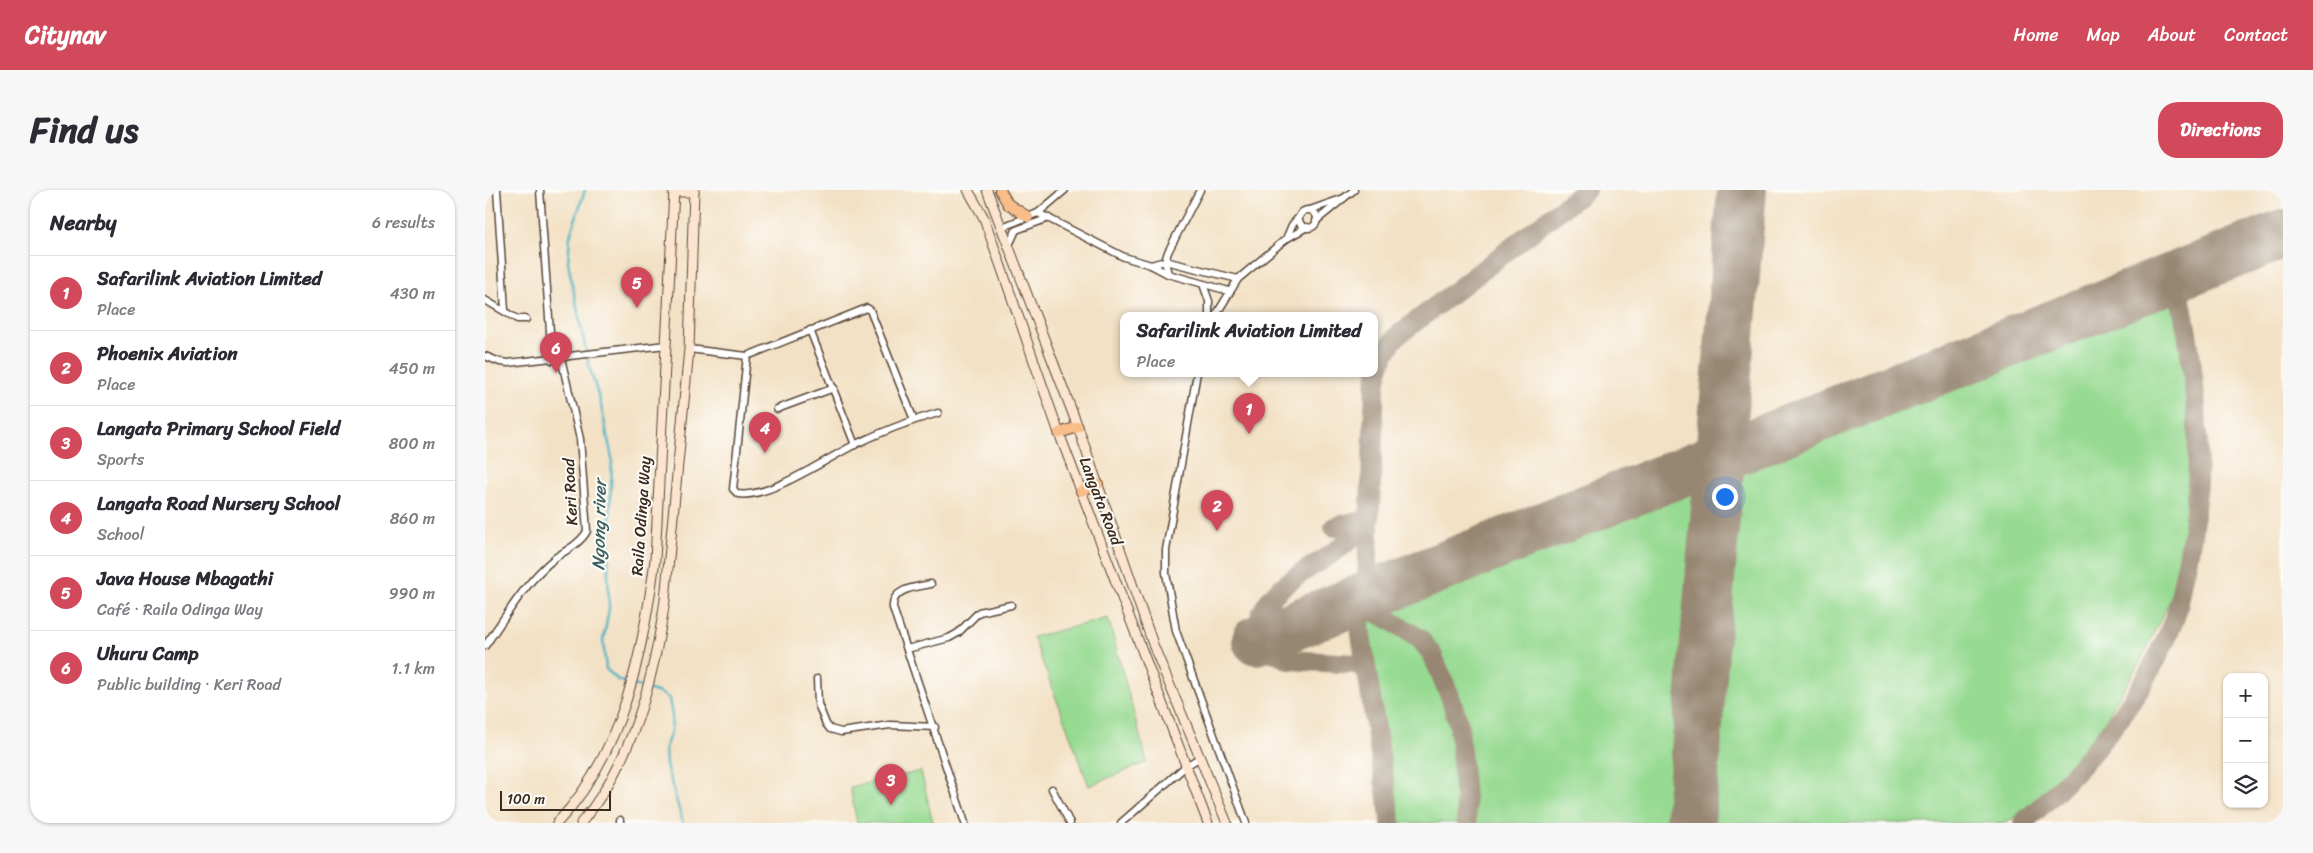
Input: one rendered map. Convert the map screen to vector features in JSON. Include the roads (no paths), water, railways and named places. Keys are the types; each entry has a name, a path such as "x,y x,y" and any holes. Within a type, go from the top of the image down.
{"main road":[{"name":"Langata Road","path":"969,190 984,218 1059,433 1208,823"},
{"name":"Langata Road","path":"987,190 1078,427 1154,648 1227,823"},
{"path":"1000,190 1008,204 1033,215"},
{"path":"674,191 694,191"},
{"name":"Raila Odinga Way","path":"557,823 590,781 610,743 633,680 647,621 655,560 674,191"},
{"name":"Raila Odinga Way","path":"581,823 609,782 628,741 649,685 659,640 665,600 689,349 694,191"},
{"path":"1059,433 1078,427"},
{"path":"1081,491 1098,484"},
{"path":"658,494 675,494"}],"street":[{"path":"497,190 505,310"},
{"path":"541,190 552,360"},
{"path":"1002,227 1033,215 1063,190"},
{"path":"1168,274 1165,261 1174,237 1200,190"},
{"path":"1218,312 1238,279 1286,239 1307,227 1313,226 1354,190"},
{"path":"1286,239 1292,225 1302,212 1344,198"},
{"path":"1310,210 1316,216 1316,222"},
{"path":"1033,215 1049,218 1124,257 1151,265 1168,274 1229,291"},
{"path":"1299,217 1300,223 1307,227"},
{"path":"1009,245 1016,230 1049,218"},
{"path":"1151,265 1165,261 1238,279"},
{"path":"1203,284 1209,301 1209,312"},
{"path":"485,300 505,310 517,319 526,319"},
{"path":"689,349 747,356 863,308 870,310 914,420"},
{"path":"810,330 855,445"},
{"path":"485,356 508,363 552,360 666,345"},
{"path":"747,356 734,492 744,495 757,494 855,445 914,420 937,413"},
{"name":"Keri Road","path":"485,646 547,564 581,540 587,531 580,439 561,358"},
{"path":"1196,377 1166,550 1166,573 1176,630 1246,823"},
{"path":"777,409 834,388"},
{"path":"931,584 903,590 896,596 893,602 965,823"},
{"path":"907,649 949,638 958,633 979,612 1011,604"},
{"path":"817,679 818,704 830,729 841,732 891,725 935,727"},
{"path":"1121,823 1186,766 1199,758"},
{"path":"1052,789 1069,823"}],"waterway":[{"name":"Ngong river","path":"585,190 570,236 568,263 589,366 600,401 612,458 608,573 609,609 603,641 606,669 618,680 660,693 669,698 672,716 671,732 665,748 666,765 683,823"}],"place":[{"name":"Java House Mbagathi","path":"637,308"},
{"name":"Uhuru Camp","path":"556,373"},
{"name":"Safarilink Aviation Limited","path":"1249,434"},
{"name":"Langata Road Nursery School","path":"765,453"},
{"name":"Phoenix Aviation","path":"1217,531"},
{"name":"Langata Primary School Field","path":"891,805"}]}
